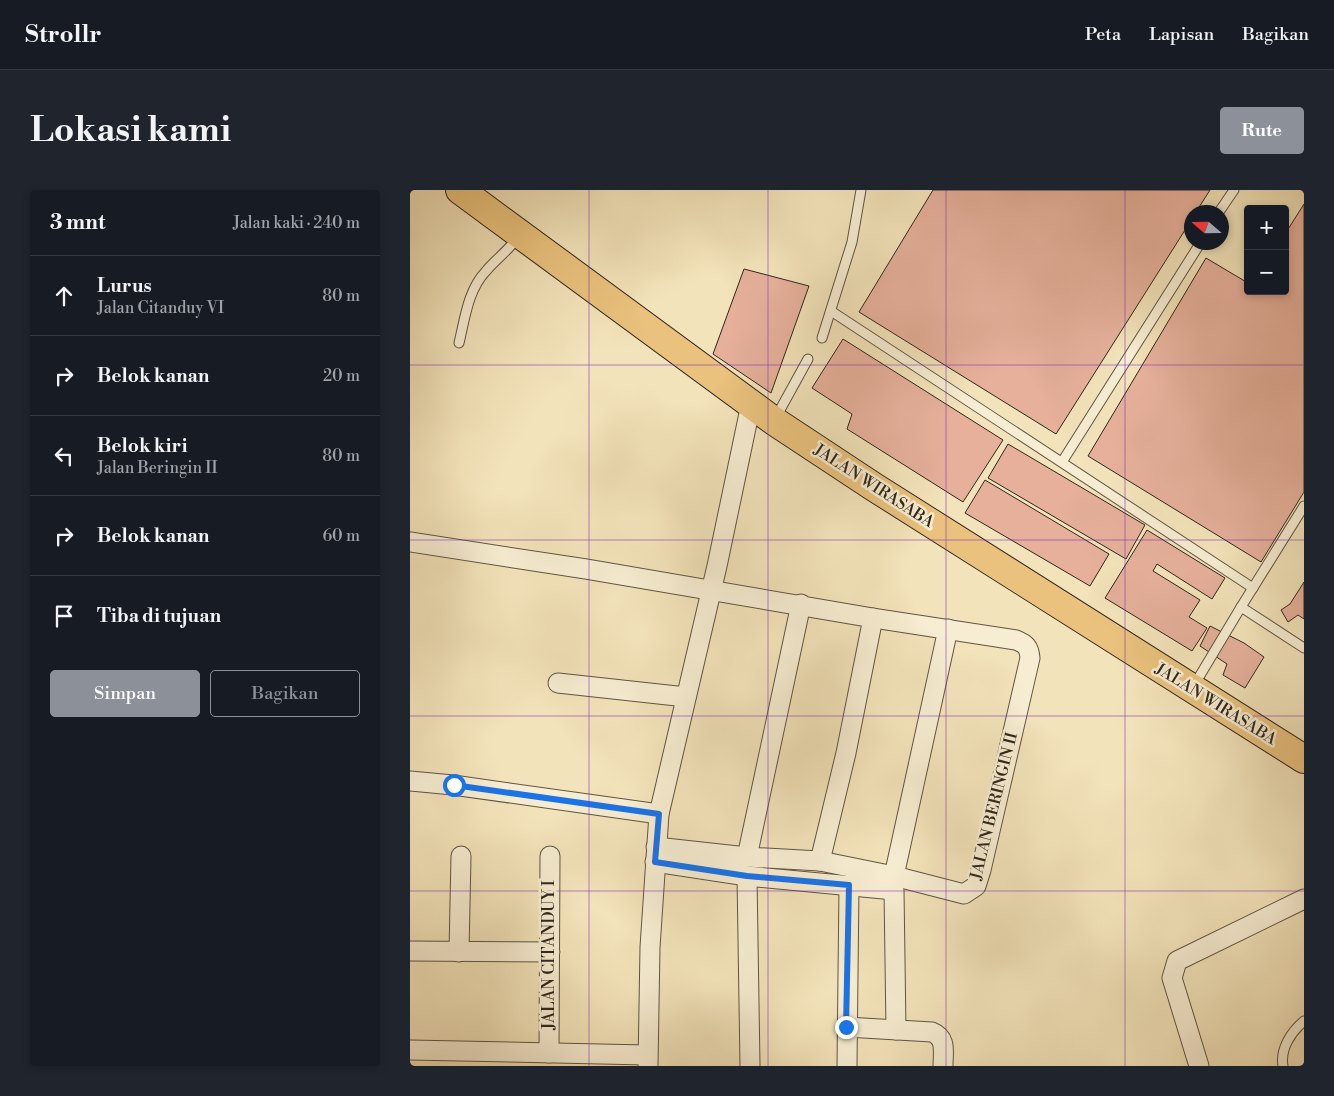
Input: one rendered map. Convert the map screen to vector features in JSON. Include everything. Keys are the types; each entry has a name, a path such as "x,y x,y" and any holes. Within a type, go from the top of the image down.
{"main road":[{"name":"JALAN WIRASABA","path":"460,190 774,421 874,487 1304,759"}],"street":[{"path":"410,1050 549,1053 648,1060 650,947 659,814 710,589 717,566 751,404"},
{"path":"410,542 948,629 894,883 896,1030"},
{"path":"750,1066 747,866 801,604"},
{"path":"820,861 846,753 873,618"},
{"name":"JALAN BERINGIN II","path":"655,855 747,866 849,885 894,883 964,894 976,886 1030,658 1030,651 1026,644 1016,640 948,629"},
{"path":"558,683 686,698"},
{"path":"410,781 454,785 659,814"},
{"path":"459,952 461,856"},
{"name":"JALAN CITANDUY I","path":"549,1053 550,856"},
{"path":"747,866 820,861 894,883"},
{"path":"847,1066 849,885"},
{"path":"1198,1066 1172,978 1177,961 1304,899"},
{"path":"410,951 550,952"},
{"path":"846,1027 932,1032 939,1035 942,1042 943,1066"}],"lane":[{"path":"822,338 852,242 861,190"},
{"path":"1224,205 1234,190"},
{"path":"459,343 468,303 475,286 486,271 511,247 520,235"},
{"path":"1062,462 1195,250"},
{"path":"831,311 1253,588"},
{"path":"774,421 808,359"},
{"path":"1192,689 1240,607 1304,506"},
{"path":"1240,607 1304,648"},
{"path":"1283,1066 1282,1058 1290,1037 1297,1026 1304,1021"}],"building":[{"path":"933,190 1210,190 1200,205 1184,205 1184,232 1056,434 859,312"},
{"path":"1304,204 1304,492 1261,562 1088,456 1206,258 1244,281 1244,295 1289,295 1289,228"},
{"path":"744,269 809,286 771,393 713,354"},
{"path":"843,339 1003,440 963,502 847,429 852,414 812,388"},
{"path":"1008,444 1145,525 1126,559 988,478"},
{"path":"985,480 1109,554 1090,586 965,513"},
{"path":"1147,530 1225,578 1212,599 1157,564 1153,571 1200,600 1189,617 1207,628 1192,651 1105,598"},
{"path":"1304,582 1304,619 1298,615 1288,622 1281,610 1290,604"},
{"path":"1210,626 1244,643 1264,657 1245,688 1223,675 1227,664 1200,646"}],"route":[{"path":"454,785 659,814 655,862 747,876 849,885 846,1027"}]}
